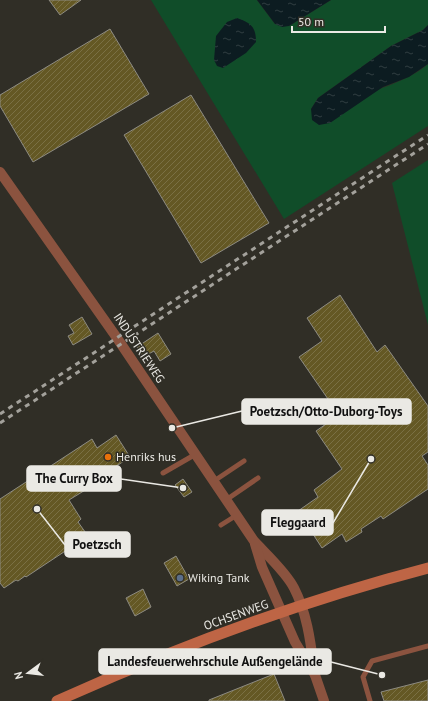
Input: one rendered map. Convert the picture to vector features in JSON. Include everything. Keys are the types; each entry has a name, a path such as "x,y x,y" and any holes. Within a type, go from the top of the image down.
{"main road":[{"name":"OCHSENWEG","path":"57,701 176,651 283,612 428,568"}],"street":[{"name":"INDUSTRIEWEG","path":"0,172 196,454 254,541 279,569 293,588 301,606 310,639 315,675"},
{"name":"INDUSTRIEWEG","path":"254,541 262,567 295,642 315,675"},
{"path":"315,675 324,701"}],"lane":[{"path":"163,473 196,454"},
{"path":"214,481 244,460"},
{"path":"226,500 258,478"},
{"path":"221,525 237,515"},
{"path":"370,701 363,677 372,662 428,646"}],"green space":[{"path":"151,0 257,0 275,24 289,26 331,0 428,0 428,25 423,30 391,46 318,98 311,109 389,86 417,72 428,64 428,126 284,219"},
{"path":"428,160 428,325 392,183"}],"water":[{"path":"257,0 331,0 289,26 282,27 275,24"},
{"path":"237,18 252,26 256,37 256,42 246,53 223,68 217,66 214,60 216,36 227,22"},
{"path":"428,25 428,64 409,77 383,87 330,123 319,125 312,120 311,109 318,98 391,46 423,30"}],"building":[{"path":"49,0 81,0 60,15"},
{"path":"110,29 149,94 33,162 0,106 0,95"},
{"path":"191,95 269,223 201,263 124,135"},
{"path":"340,295 377,352 385,345 428,406 428,452 422,456 428,465 428,489 383,519 381,516 361,529 362,532 346,542 342,534 322,548 298,511 318,497 314,490 342,469 316,431 339,415 299,357 322,341 307,318"},
{"path":"82,317 92,334 73,345 68,336 74,333 69,325"},
{"path":"158,333 171,354 160,361 154,351 143,357 137,347"},
{"path":"116,435 130,457 106,473 110,478 102,484 100,481 69,500 81,519 78,522 88,536 26,577 25,576 18,581 16,580 4,588 0,583 0,499 92,439 97,448"},
{"path":"183,479 192,492 184,497 175,485"},
{"path":"176,556 189,579 177,586 164,563"},
{"path":"143,589 151,607 135,616 126,598"},
{"path":"274,674 285,701 209,701 209,700"},
{"path":"428,680 428,701 384,701 381,692"}],"railway":[{"path":"0,414 428,135"},
{"path":"0,423 428,144"}],"place":[{"name":"Poetzsch/Otto-Duborg-Toys","path":"172,428"},
{"name":"Henriks hus","path":"108,457"},
{"name":"Fleggaard","path":"371,459"},
{"name":"The Curry Box","path":"183,488"},
{"name":"Poetzsch","path":"37,509"},
{"name":"Wiking Tank","path":"180,578"},
{"name":"Landesfeuerwehrschule Außengelände","path":"382,675"}]}
